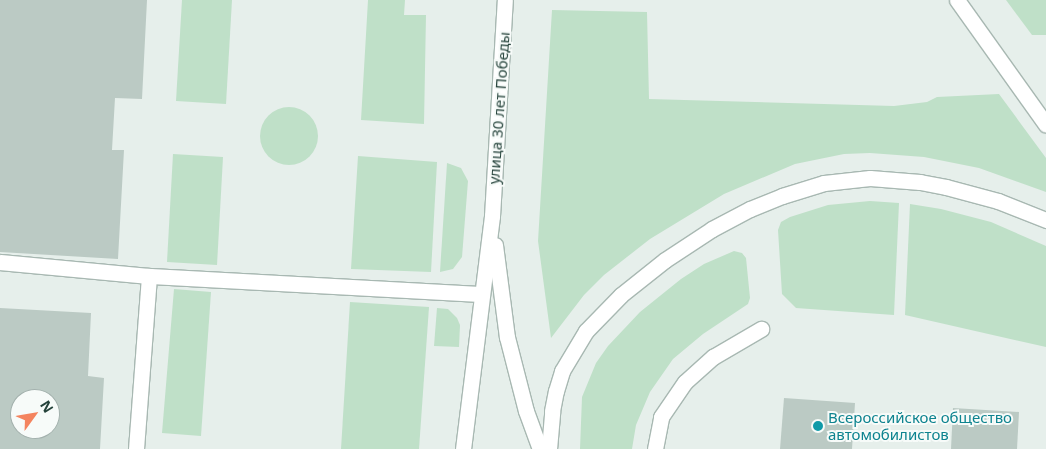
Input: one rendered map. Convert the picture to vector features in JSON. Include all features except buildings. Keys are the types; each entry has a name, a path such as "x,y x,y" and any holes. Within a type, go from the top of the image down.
{"street":[{"name":"улица 30 лет Победы","path":"492,216 506,0"},
{"path":"957,0 1046,125"},
{"path":"549,449 552,411 558,384 572,350 586,331 621,295 657,266 688,244 750,209 782,196 824,183 846,179 886,179 920,182 972,193 1024,210 1046,220"},
{"path":"463,449 492,216"},
{"path":"492,216 497,274 507,337 516,377 540,449"},
{"path":"0,262 149,276 482,294"},
{"path":"136,449 149,276"},
{"path":"655,449 661,417 685,382 713,357 761,329"}],"green space":[{"path":"182,0 232,0 226,104 176,101"},
{"path":"368,0 405,0 404,15 426,15 424,124 361,120"},
{"path":"1006,0 1046,0 1046,35 1032,35"},
{"path":"552,10 647,12 649,99 894,106 927,102 937,97 999,94 1046,158 1046,192 979,168 924,157 870,153 844,154 795,164 724,194 650,239 604,275 584,295 551,338 538,241"},
{"path":"283,107 295,107 310,115 318,130 318,142 310,157 295,165 283,165 268,157 260,142 260,130 268,115"},
{"path":"173,154 223,157 217,265 167,262"},
{"path":"358,156 437,162 431,272 351,269"},
{"path":"447,163 461,168 468,181 462,257 453,269 440,272"},
{"path":"870,201 899,203 894,315 796,308 782,294 778,230 781,222 790,217 828,205"},
{"path":"910,204 941,209 991,222 1046,246 1046,347 905,315"},
{"path":"734,251 742,253 746,258 750,298 748,304 703,334 673,359 650,392 636,425 632,449 580,449 582,397 596,363 608,346 640,312 681,279 704,264"},
{"path":"174,289 211,292 201,436 162,433"},
{"path":"350,302 429,307 419,449 341,449"},
{"path":"437,308 448,309 457,318 460,325 459,347 434,346"}],"place":[{"name":"Всероссийское общество автомобилистов","path":"818,426"}]}
